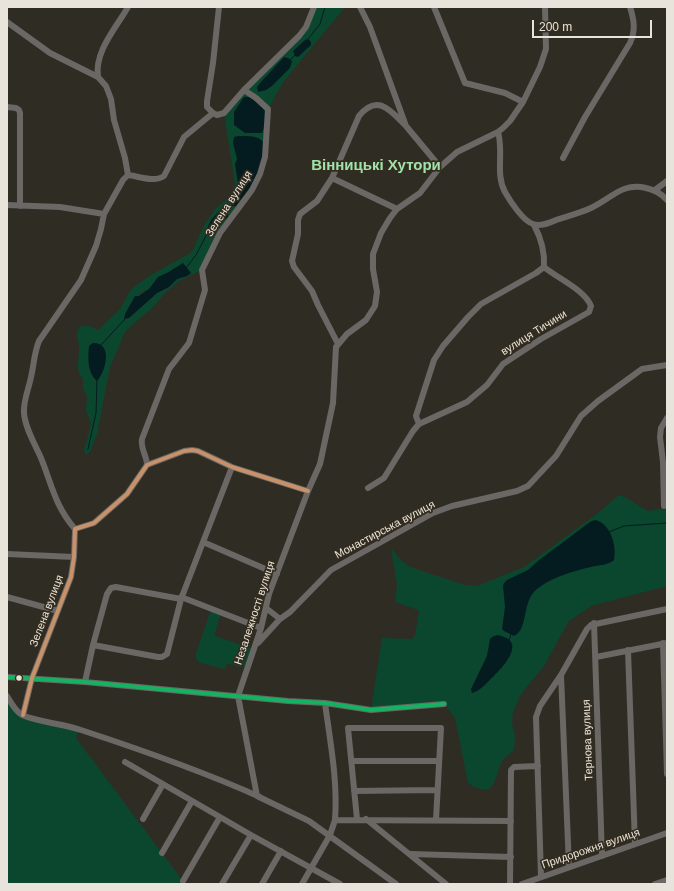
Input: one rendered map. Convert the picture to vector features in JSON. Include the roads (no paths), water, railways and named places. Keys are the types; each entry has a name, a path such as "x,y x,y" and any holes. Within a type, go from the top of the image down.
{"street":[{"path":"98,77 97,68 99,56 128,7"},
{"path":"219,7 207,101 208,106 213,113 217,115 224,113 244,90 300,36 306,27 314,7"},
{"path":"360,7 370,26 406,126"},
{"path":"434,7 465,83 505,93 523,102"},
{"path":"563,158 585,117 630,43 634,33 634,24 630,7"},
{"path":"440,167 406,126 389,109 383,106 373,105 365,109 359,116 332,178 317,201 300,214 298,220 298,234 292,261 294,267 312,291 338,344 347,334 366,320 373,310 376,303 377,292 373,269 373,254 383,228 397,209 420,193 440,167 461,149 498,132 510,121 523,102 540,67 546,49 547,8"},
{"path":"7,22 50,53 98,77 106,86 110,94 114,120 125,158 128,175"},
{"name":"Зелена вулиця","path":"148,465 141,443 142,439 169,369 189,343 205,290 202,270 220,233 252,190 262,168 266,146 268,109 244,90"},
{"path":"7,107 16,108 20,113 20,206"},
{"path":"128,175 155,179 161,178 167,170 184,136 213,113"},
{"path":"498,132 501,146 500,178 505,192 526,221 534,225 546,224 591,208 606,200 621,189 628,187 639,186 655,190 667,200"},
{"path":"128,175 123,180 104,214 102,229 81,280 45,330 35,350 24,412 25,421 58,505 65,518 75,529 94,522 128,494 148,465 184,451 192,450 198,451 232,467 308,491"},
{"path":"332,178 397,209"},
{"path":"655,190 667,181"},
{"path":"7,206 60,207 104,214"},
{"path":"368,488 384,478 413,431 419,424 416,416 434,360 443,346 468,317 482,304 544,267 543,250 540,238 534,225"},
{"name":"вулиця Тичини","path":"419,424 467,402 487,385 503,364 541,339 588,312 591,306 589,301 544,267"},
{"name":"Незалежності вулиця","path":"238,696 261,628 269,594 308,491 320,464 332,408 335,356 338,344"},
{"name":"Монастирська вулиця","path":"256,644 331,570 427,516 452,506 512,493 528,486 556,456 581,416 598,401 642,369 667,365"},
{"path":"664,506 663,462 660,437 661,428 667,418"},
{"path":"93,645 158,657 165,656 168,650 181,598 232,467"},
{"name":"Зелена вулиця","path":"22,715 32,678 71,577 74,557 75,529"},
{"path":"203,542 277,574"},
{"path":"7,554 74,557"},
{"path":"85,682 93,645 107,594 111,588 116,587 181,598 261,628"},
{"path":"7,597 58,611"},
{"path":"266,608 280,619"},
{"path":"541,877 537,713 540,706 561,675 589,626 594,623 667,608"},
{"name":"Тернова вулиця","path":"594,623 602,856"},
{"path":"596,657 665,643 667,774"},
{"path":"628,650 635,844"},
{"path":"561,675 569,867"},
{"path":"7,677 85,682 288,701 325,703 371,710 444,704"},
{"path":"7,696 14,708 22,715 79,729 218,778 302,817 330,835 396,884"},
{"path":"238,696 257,796"},
{"path":"302,884 330,835 335,820 336,806 333,760 325,703"},
{"path":"357,819 348,728 441,728 436,820"},
{"path":"352,761 439,761"},
{"path":"125,762 251,835 340,884"},
{"path":"510,884 511,770 514,767 538,766"},
{"path":"143,819 163,784"},
{"path":"354,792 437,790"},
{"path":"162,853 192,801"},
{"path":"183,881 220,817"},
{"path":"366,819 411,854 446,884"},
{"path":"335,820 511,821"},
{"name":"Придорожня вулиця","path":"522,884 667,833"},
{"path":"222,884 251,835"},
{"path":"262,884 281,851"},
{"path":"411,854 511,857"},
{"path":"655,884 667,880"}],"water":[{"path":"308,39 311,42 311,45 298,57 295,56 293,51"},
{"path":"284,57 292,61 290,68 272,86 266,90 258,92 257,87"},
{"path":"244,97 250,97 260,105 267,116 262,133 245,133 234,125 234,112"},
{"path":"234,137 256,137 264,143 261,167 253,184 236,206 232,206 238,184 235,164 237,159 233,143"},
{"path":"222,208 225,208 228,211 228,217 218,224 214,231 210,234 207,229 211,220"},
{"path":"183,263 191,273 177,279 169,287 157,293 129,318 124,319 125,314 135,296 139,296 149,289 158,277"},
{"path":"93,343 100,344 106,353 103,372 97,381 91,373 89,365 89,346"},
{"path":"595,520 601,522 612,536 615,549 614,560 606,564 563,575 549,581 532,594 522,628 519,633 514,636 504,631 502,629 505,607 504,583 507,580 528,570 590,522"},
{"path":"497,635 506,638 511,642 511,653 504,665 494,676 481,688 472,693 471,689 487,656 490,639"}],"waterway":[{"path":"308,39 320,24 325,7"},
{"path":"290,60 295,55"},
{"path":"227,212 233,206"},
{"path":"186,268 196,255 208,232"},
{"path":"100,346 125,319"},
{"path":"88,449 96,413 97,380"},
{"path":"609,532 624,526 667,523"},
{"path":"509,640 511,634"}],"district":[{"name":"Вінницькі Хутори","path":"376,166"}]}
